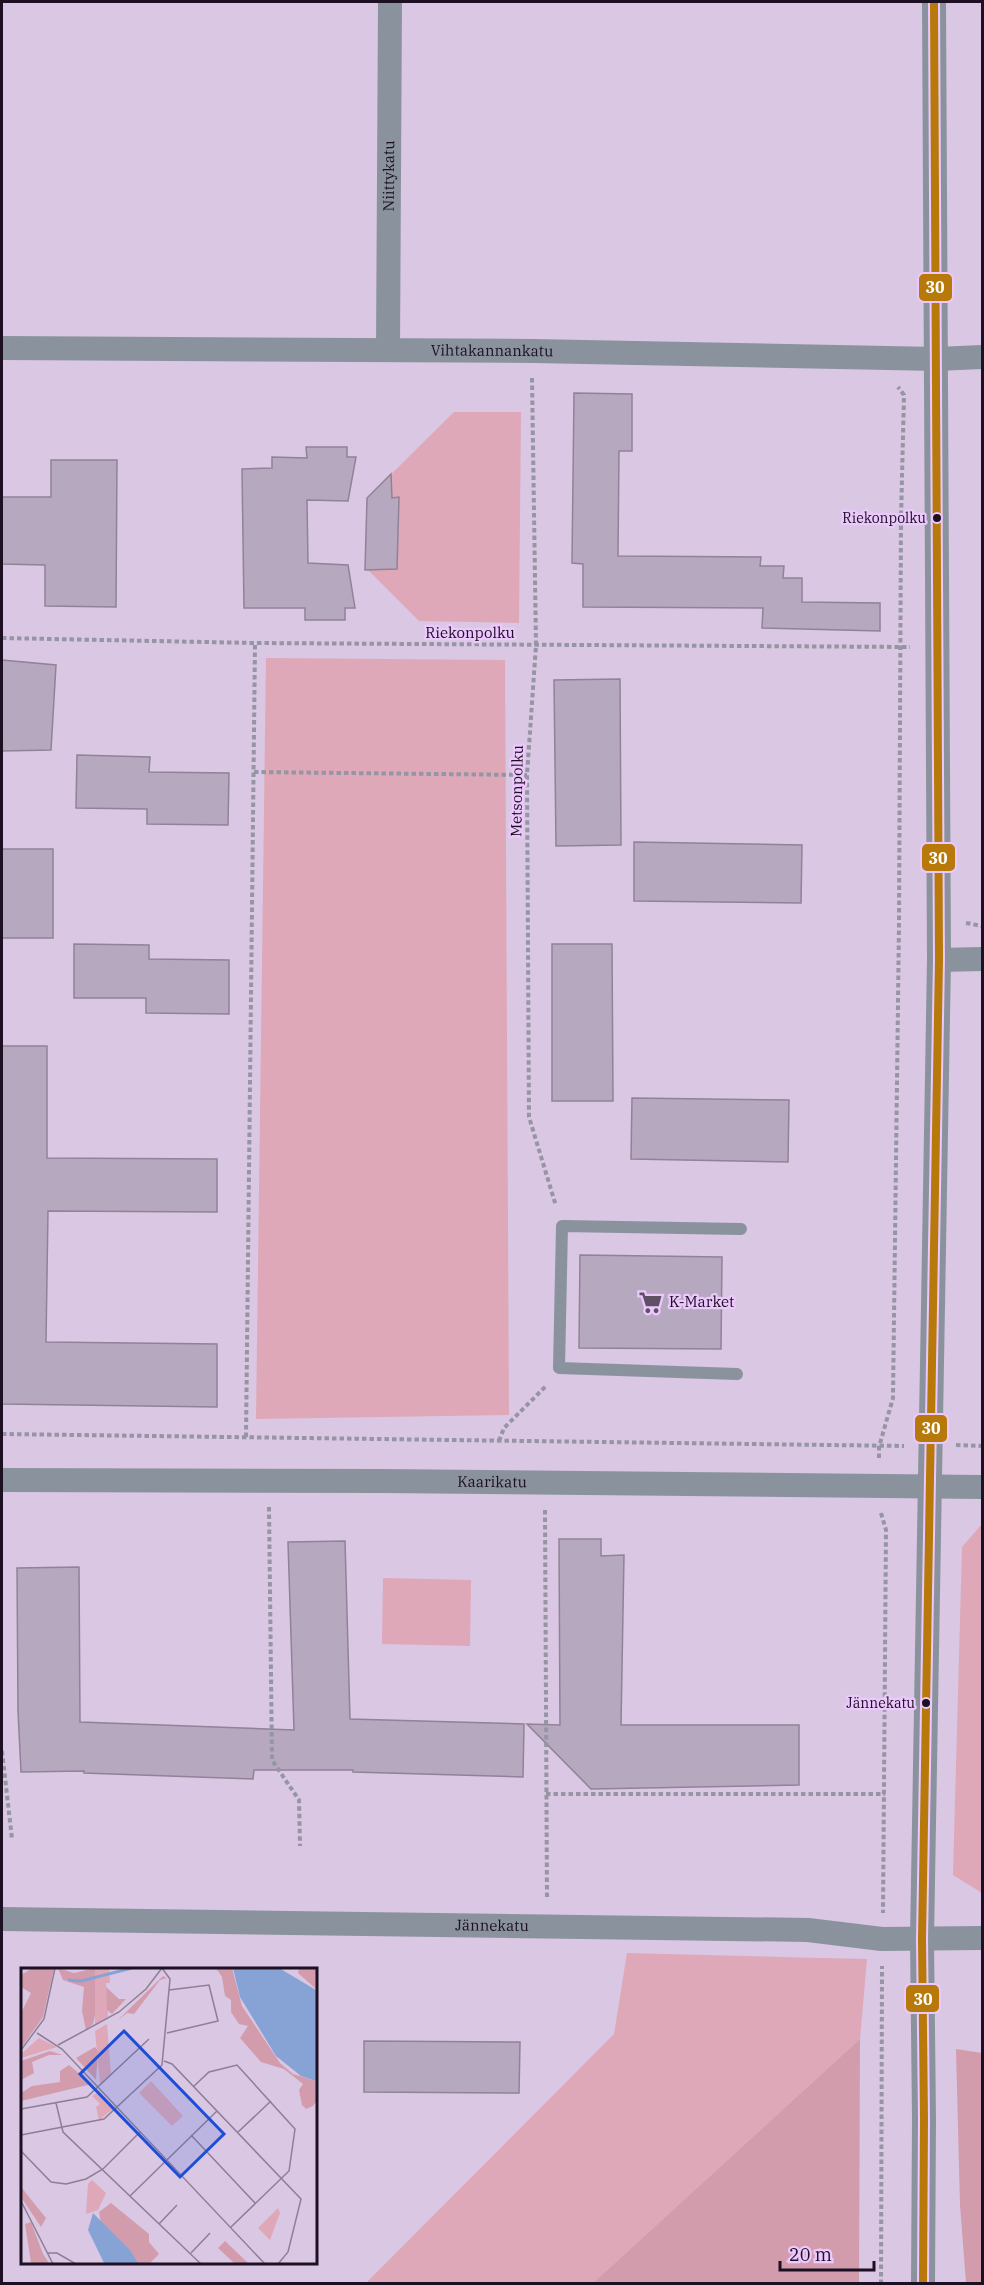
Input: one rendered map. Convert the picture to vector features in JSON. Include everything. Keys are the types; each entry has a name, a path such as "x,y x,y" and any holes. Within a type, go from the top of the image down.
{"street":[{"name":"Niittykatu","path":"388,350 390,2"},
{"path":"923,2283 922,1939 939,960 934,2"},
{"name":"Vihtakannankatu","path":"2,348 533,351 937,359 982,357"},
{"path":"939,960 982,959"},
{"name":"Kaarikatu","path":"2,1480 982,1487"},
{"name":"Jännekatu","path":"2,1919 808,1930 882,1939 982,1938"}],"lane":[{"path":"737,1374 559,1368 562,1226 741,1229"}],"path":[{"name":"Metsonpolku","path":"533,351 536,645 527,775 529,1117 562,1226"},
{"path":"532,378 543,378"},
{"path":"881,2283 886,1530 879,1504 878,1487 879,1447 893,1398 904,395 891,379"},
{"name":"Riekonpolku","path":"2,638 255,643 938,647"},
{"path":"246,1437 255,643"},
{"path":"254,772 527,775"},
{"path":"499,1441 504,1428 539,1394 559,1368"},
{"path":"2,1434 879,1447 982,1446"},
{"path":"268,1481 272,1760 298,1800 300,1846"},
{"path":"544,1483 548,1926"},
{"path":"2,1751 12,1839"},
{"path":"546,1794 885,1794"}],"shaded area":[{"path":"454,412 521,412 519,623 419,621 365,567 367,498"},
{"path":"266,658 505,660 509,1415 256,1419"},
{"path":"982,1524 982,1893 953,1875 962,1547"},
{"path":"383,1578 471,1580 470,1646 382,1644"},
{"path":"627,1953 867,1959 860,2039 593,2283 365,2284 614,2034"},
{"path":"860,2039 859,2283 593,2283"},
{"path":"956,2049 982,2053 982,2283 966,2283 960,2205"}],"building":[{"path":"574,393 632,394 632,451 619,451 618,556 761,557 760,566 784,566 783,578 802,578 802,602 880,603 880,631 762,628 763,608 583,607 583,564 572,563"},
{"path":"306,447 347,447 347,457 356,457 348,501 307,500 308,563 348,565 355,608 345,608 345,620 305,620 305,608 244,608 242,469 272,468 272,457 307,458"},
{"path":"51,460 117,460 116,607 45,606 45,565 2,564 2,497 51,497"},
{"path":"391,474 392,498 399,497 397,569 365,570 367,498"},
{"path":"2,660 56,665 51,750 2,751"},
{"path":"620,679 621,845 556,846 554,680"},
{"path":"77,755 150,757 149,772 229,773 228,825 147,824 147,809 76,808"},
{"path":"634,842 802,845 801,903 634,901"},
{"path":"2,849 53,849 53,938 2,938"},
{"path":"74,944 149,945 149,959 229,960 229,1014 146,1013 146,998 74,998"},
{"path":"552,944 612,944 613,1101 552,1101"},
{"path":"2,1046 47,1046 47,1158 217,1159 217,1212 48,1211 46,1342 217,1344 217,1407 2,1404"},
{"path":"632,1098 789,1100 788,1162 631,1159"},
{"name":"K-Market","path":"580,1255 722,1257 721,1349 579,1348"},
{"path":"559,1539 601,1539 601,1556 624,1555 621,1725 799,1725 799,1785 591,1789 527,1724 560,1725"},
{"path":"345,1541 350,1719 524,1724 523,1777 353,1772 353,1770 254,1770 253,1779 84,1773 84,1771 21,1772 18,1711 17,1568 79,1567 80,1722 294,1730 288,1542"},
{"path":"364,2041 520,2042 519,2093 364,2092"}],"transit line":[{"name":"30","path":"923,2284 922,1939 939,960 934,2"}],"place":[{"name":"Riekonpolku","path":"937,518"},
{"name":"K-Market","path":"651,1302"},
{"name":"Jännekatu","path":"926,1703"}]}
